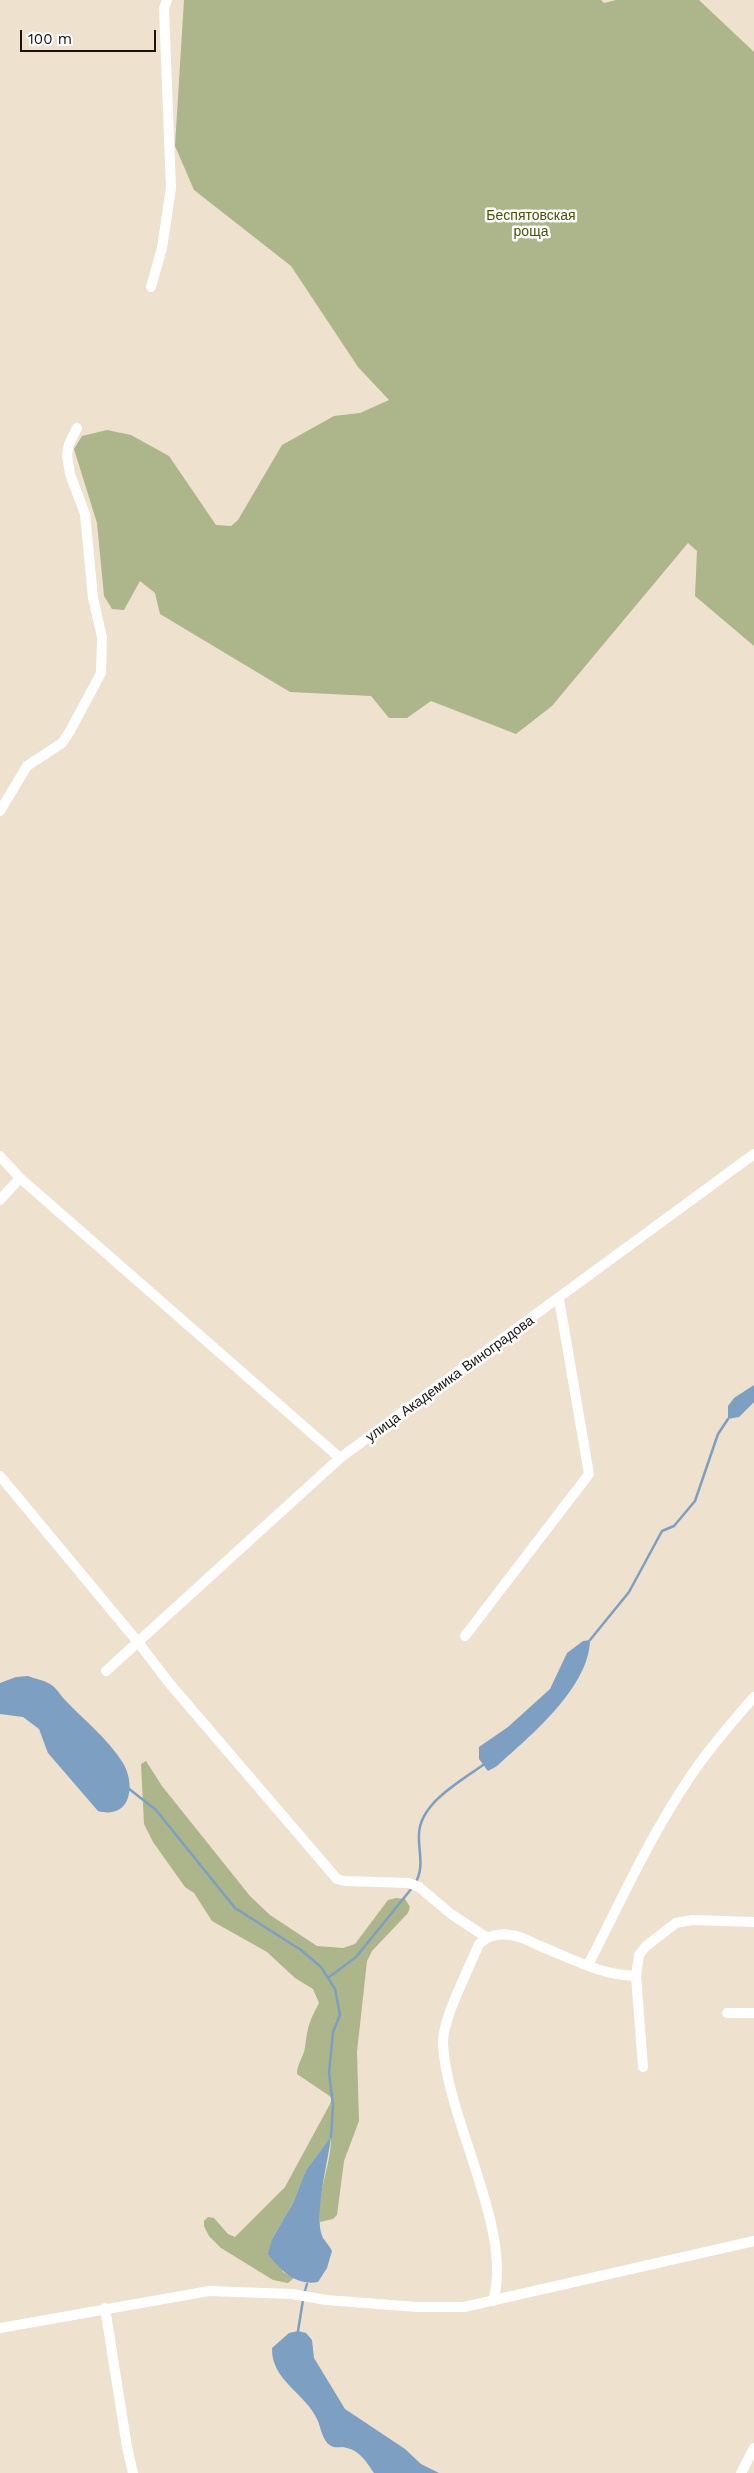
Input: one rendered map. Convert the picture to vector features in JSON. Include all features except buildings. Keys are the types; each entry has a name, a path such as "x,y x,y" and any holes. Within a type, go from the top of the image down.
{"street":[{"path":"152,287 162,248 171,188 164,3"},
{"path":"0,811 27,766 62,744 101,673 102,637 92,598 85,514 70,474 67,455 69,444 77,428"},
{"name":"улица Академика Виноградова","path":"106,1671 340,1458 754,1154"},
{"path":"0,1156 20,1178 340,1458"},
{"path":"0,1200 20,1178"},
{"path":"465,1636 589,1474 559,1299"},
{"path":"0,1476 137,1641 170,1684 337,1879 345,1881 409,1882 419,1887 451,1914 486,1937 514,1935 588,1965 622,1976 636,1976"},
{"path":"588,1965 645,1854 687,1781 715,1743 754,1697"},
{"path":"643,2067 636,1976 639,1954 660,1934 676,1923 692,1920 754,1922"},
{"path":"486,1937 479,1944 448,2020 443,2043 447,2068 466,2142 489,2216 494,2242 496,2288 493,2301"},
{"path":"726,2013 754,2013"},
{"path":"0,2328 209,2291 292,2294 326,2300 442,2309 493,2301 754,2241"},
{"path":"105,2308 127,2447 133,2473"},
{"path":"741,2473 754,2448"}],"green space":[{"name":"Беспятовская роща","path":"184,0 601,0 604,3 616,0 699,0 754,52 754,646 695,596 697,551 688,543 552,706 516,734 431,701 407,718 389,718 371,696 290,692 160,614 155,593 140,581 124,610 112,609 104,596 97,523 74,449 82,436 107,430 131,435 169,456 216,525 231,526 238,520 282,445 334,416 360,413 389,400 358,367 291,266 194,190 175,146"},
{"path":"146,1761 162,1786 250,1896 270,1915 317,1946 343,1948 355,1944 388,1900 396,1898 405,1899 410,1907 408,1913 372,1951 367,1961 357,2052 359,2121 344,2161 337,2215 333,2219 320,2222 320,2201 329,2159 331,2138 306,2170 293,2203 272,2239 283,2272 294,2278 288,2283 273,2280 221,2248 209,2236 204,2226 204,2221 208,2217 214,2218 228,2234 235,2237 285,2187 330,2104 332,2098 297,2074 305,2048 309,2025 319,2003 313,1989 295,1978 267,1952 212,1921 194,1893 185,1887 153,1842 144,1824 141,1764"}],"water":[{"path":"754,1385 754,1402 739,1417 728,1419 728,1406 734,1398"},
{"path":"590,1640 587,1658 580,1676 556,1710 497,1766 488,1771 479,1759 479,1747 508,1727 550,1689 567,1653 583,1641"},
{"path":"28,1676 45,1681 54,1687 117,1754 127,1772 129,1781 130,1790 124,1806 109,1812 98,1811 48,1753 39,1729 23,1717 0,1714 0,1683 16,1677"},
{"path":"331,2137 320,2203 320,2229 323,2238 332,2251 327,2268 318,2282 303,2282 290,2276 268,2254 272,2239 293,2203 306,2170"},
{"path":"298,2331 306,2333 312,2340 314,2358 345,2409 405,2449 421,2464 439,2473 374,2473 353,2450 334,2447 328,2444 312,2410 283,2378 273,2359 272,2348 289,2333"}],"waterway":[{"path":"590,1640 629,1592 662,1531 674,1526 695,1501 718,1434 728,1419"},
{"path":"415,1884 420,1871 419,1834 426,1812 443,1794 483,1765"},
{"path":"128,1788 156,1810 235,1908 301,1950 321,1967 335,1989 340,2015 333,2032 329,2073 333,2105 331,2137"},
{"path":"328,1978 356,1957 412,1888"},
{"path":"304,2294 307,2284"},
{"path":"298,2331 303,2300"}]}
